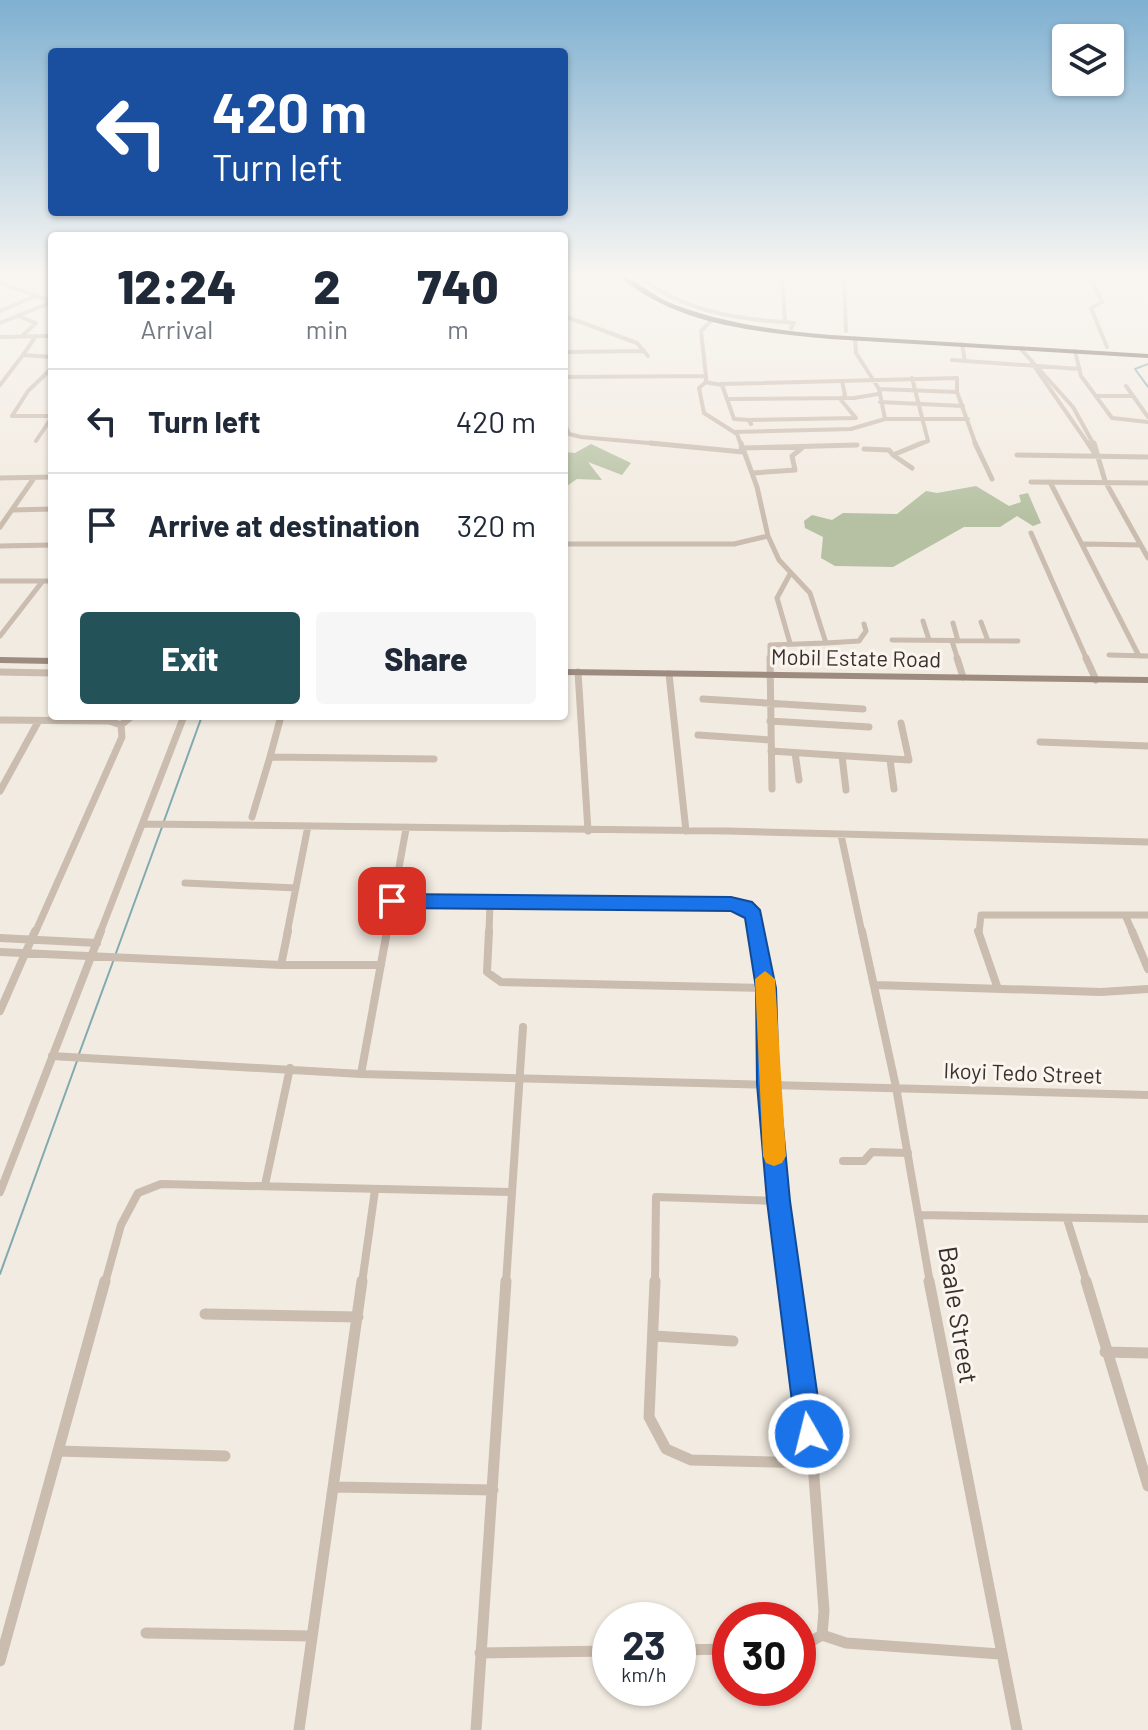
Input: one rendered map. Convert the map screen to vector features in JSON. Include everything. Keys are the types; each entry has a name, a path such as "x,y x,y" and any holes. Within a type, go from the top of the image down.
{"main road":[{"path":"0,660 48,661"},
{"name":"Mobil Estate Road","path":"568,672 1148,680"}],"street":[{"path":"0,385 21,358"},
{"path":"704,358 706,379 699,388 704,413 733,432 753,473 768,536 777,559 811,595 826,643"},
{"path":"859,358 878,392 885,419"},
{"path":"1028,358 1096,456 1106,483 1148,558"},
{"path":"1077,358 1080,369 1112,418 1148,419"},
{"path":"952,360 1032,363 1080,369"},
{"path":"1039,365 1087,427 1097,447 1096,456"},
{"path":"12,416 28,391 48,372"},
{"path":"568,377 706,379 721,384 957,378 957,392 978,451 992,479"},
{"path":"893,455 919,448 928,441 912,378"},
{"path":"721,384 730,399 734,419 856,418 843,407 842,398 845,395 842,381"},
{"path":"1126,386 1148,419"},
{"path":"730,399 842,398 917,390 957,392"},
{"path":"1096,396 1132,396"},
{"path":"880,402 963,406"},
{"path":"1060,404 1068,404"},
{"path":"0,416 48,417"},
{"path":"733,432 859,429 885,419 968,419"},
{"path":"749,420 753,430"},
{"path":"36,441 48,423"},
{"path":"827,428 829,447"},
{"path":"763,429 771,447"},
{"path":"802,429 804,448"},
{"path":"568,432 581,437 742,450 857,445"},
{"path":"753,473 795,470 792,456 804,448"},
{"path":"864,449 889,450 912,468"},
{"path":"1017,455 1148,457"},
{"path":"0,478 48,477"},
{"path":"0,527 34,478"},
{"path":"1031,482 1146,483 1148,489"},
{"path":"1050,482 1139,656"},
{"path":"12,510 48,509"},
{"path":"1031,533 1096,680"},
{"path":"568,544 734,544 768,536"},
{"path":"1084,544 1141,545"},
{"path":"0,546 48,545"},
{"path":"790,574 778,585 775,595 790,643"},
{"path":"0,581 48,581"},
{"path":"0,636 42,582"},
{"path":"923,621 929,640"},
{"path":"981,622 988,641"},
{"path":"953,623 963,677"},
{"path":"772,789 770,645 859,641 866,634 864,624"},
{"path":"892,640 1018,641"},
{"path":"1109,655 1148,656"},
{"path":"0,672 48,673"},
{"path":"578,672 588,831"},
{"path":"669,674 686,831"},
{"path":"703,699 863,709"},
{"path":"0,720 109,721 121,725"},
{"path":"121,725 127,720"},
{"path":"0,1192 183,720"},
{"path":"252,817 280,720"},
{"path":"770,721 869,727"},
{"path":"0,791 38,722"},
{"path":"771,751 890,760 911,757 901,723"},
{"path":"0,1011 122,737 121,725"},
{"path":"698,735 771,740"},
{"path":"1040,742 1148,746"},
{"path":"795,753 799,780"},
{"path":"842,756 846,790"},
{"path":"270,757 434,759"},
{"path":"890,760 894,789"},
{"path":"144,824 686,831 1148,842"},
{"path":"281,965 308,826"},
{"path":"361,1074 406,829"},
{"name":"Baale Street","path":"841,835 896,1087 947,1385 1017,1730"},
{"path":"185,883 296,888"},
{"path":"392,901 745,907 754,916 766,988 768,1084 779,1201 813,1463 824,1611 822,1635"},
{"path":"490,902 487,972 501,982 766,988"},
{"path":"998,989 977,928 981,915 1148,915"},
{"path":"1125,915 1148,969"},
{"path":"0,938 97,943"},
{"path":"0,952 281,965 381,965"},
{"path":"875,985 1101,992 1148,989"},
{"path":"476,1730 523,1027"},
{"name":"Ikoyi Tedo Street","path":"52,1056 361,1074 1148,1095"},
{"path":"265,1185 290,1068"},
{"path":"843,1161 864,1161 872,1152 908,1153"},
{"path":"0,1661 121,1225 138,1193 161,1184 512,1192"},
{"path":"299,1730 336,1487 375,1190"},
{"path":"779,1201 656,1197 655,1336 649,1417 656,1436 666,1449 691,1460 813,1463"},
{"path":"920,1215 1148,1219"},
{"path":"1067,1219 1148,1486"},
{"path":"205,1314 358,1317"},
{"path":"655,1336 733,1341"},
{"path":"1105,1352 1148,1353"},
{"path":"58,1451 225,1456"},
{"path":"336,1487 493,1490"},
{"path":"146,1633 311,1636"},
{"path":"816,1638 822,1635 846,1643 1000,1654"},
{"path":"480,1653 592,1651"}],"green space":[{"path":"591,444 631,463 622,475 588,462 602,480 577,479 568,485 568,452 575,453"},
{"path":"976,486 1009,506 1021,502 1019,495 1028,493 1041,523 1033,526 1017,516 1000,527 964,527 893,567 835,566 821,558 823,537 805,528 804,521 812,515 832,520 843,513 897,514 926,491 937,493"}],"waterway":[{"path":"1148,364 1135,369 1148,387"},
{"path":"164,821 201,720"},
{"path":"116,953 162,827"},
{"path":"79,1054 114,959"},
{"path":"0,1274 77,1061"}],"slow traffic":[{"path":"765,979 774,1156"}],"route":[{"path":"392,901 731,904 745,907 754,916 766,988 768,1084 779,1201 809,1434"}]}
